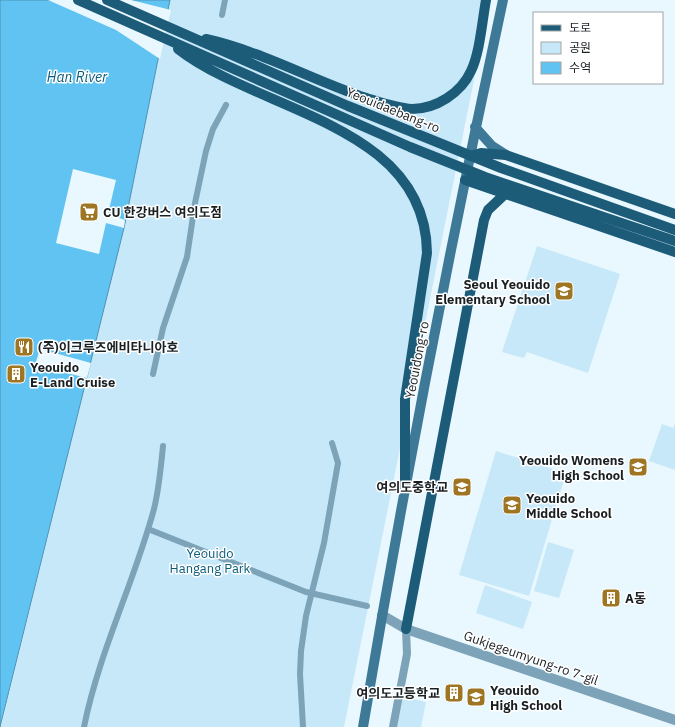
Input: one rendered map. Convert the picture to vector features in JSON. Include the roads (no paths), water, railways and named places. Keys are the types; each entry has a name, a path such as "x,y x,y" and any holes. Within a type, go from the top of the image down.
{"main road":[{"path":"78,0 167,41 410,147 485,177 675,241"},
{"name":"Yeouidaebang-ro","path":"107,0 348,106 501,168 675,230"},
{"path":"183,33 234,45 329,85 399,108 414,109 441,102 463,84 471,71 486,0"},
{"name":"Yeouidong-ro","path":"363,727 405,488 465,180 503,0"},
{"path":"167,41 197,64 303,112 356,139 380,156 397,171 416,199 423,221 427,244 425,276 405,399 405,488"},
{"path":"476,127 492,146 506,155 675,214"},
{"path":"470,156 481,153 506,155"},
{"path":"465,180 675,252"},
{"path":"406,629 484,220 488,210 505,194"}],"street":[{"path":"222,15 225,0"},
{"path":"153,374 163,328 187,257 195,203 206,151 214,129 226,106"},
{"path":"303,727 300,674 301,651 311,594 324,543 338,463 332,443"},
{"path":"84,727 107,642 134,572 148,529 158,487 163,446"},
{"path":"148,529 311,594 367,606"},
{"name":"Gukjegeumyung-ro 7-gil","path":"382,615 406,629 675,720"},
{"path":"393,727 407,654 406,629"}],"water":[{"name":"Han River","path":"0,0 170,0 124,228 0,727"}],"place":[{"name":"CU 한강버스 여의도점","path":"89,212"},
{"name":"Seoul Yeouido Elementary School","path":"564,291"},
{"name":"(주)이크루즈에비타니아호","path":"24,347"},
{"name":"Yeouido E-Land Cruise","path":"16,374"},
{"name":"Yeouido Womens High School","path":"638,467"},
{"name":"여의도중학교","path":"462,487"},
{"name":"Yeouido Middle School","path":"512,505"},
{"name":"A동","path":"611,598"},
{"name":"여의도고등학교","path":"454,693"},
{"name":"Yeouido High School","path":"476,697"}],"park label":[{"name":"Yeouido Hangang Park","path":"210,560"}]}
